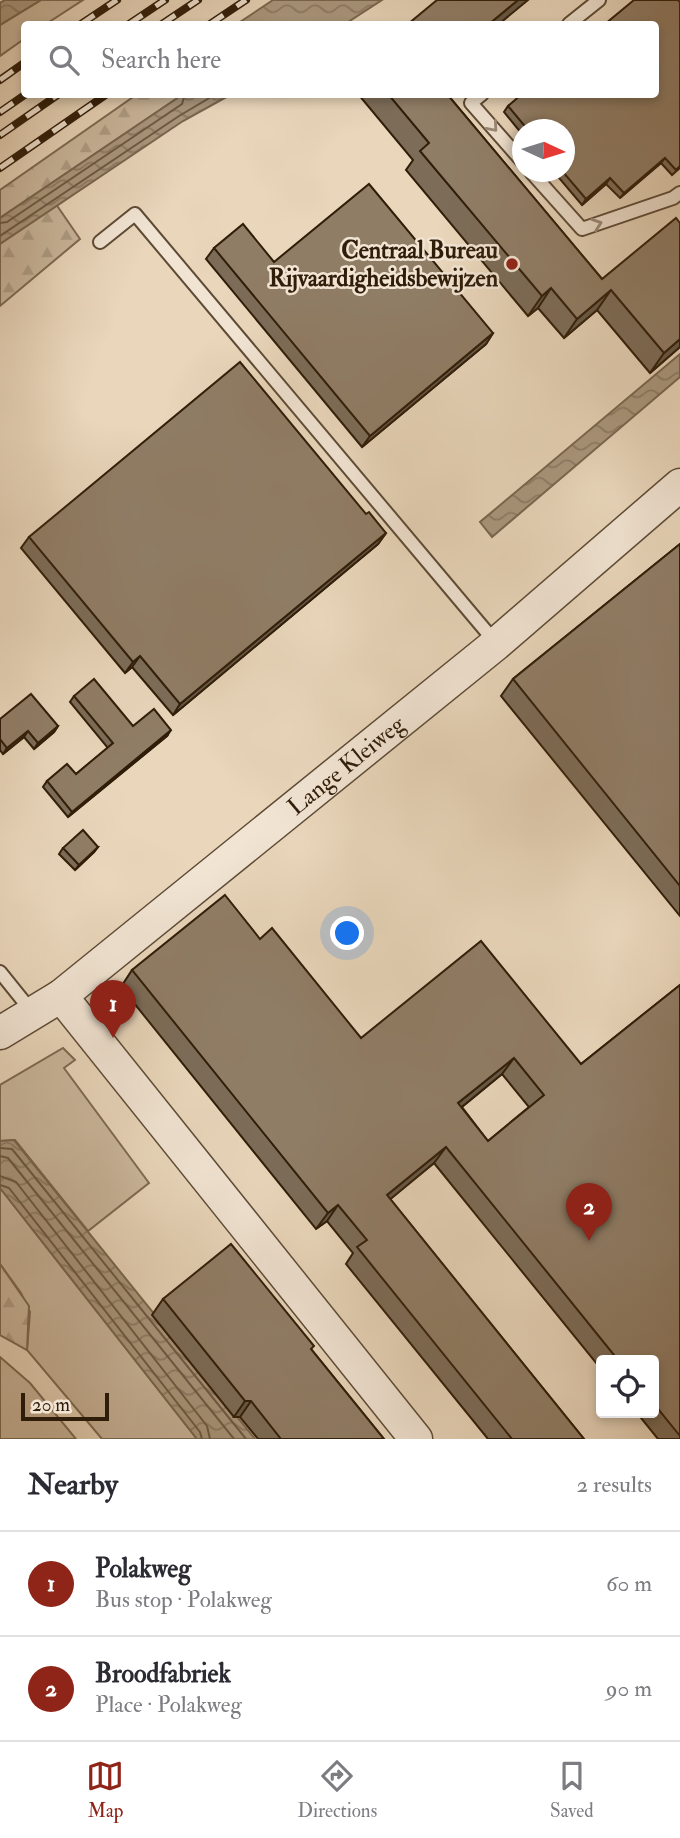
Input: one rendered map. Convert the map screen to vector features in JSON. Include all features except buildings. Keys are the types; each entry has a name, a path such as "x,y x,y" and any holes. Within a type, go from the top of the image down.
{"street":[{"name":"Lange Kleiweg","path":"0,1033 61,996 496,644 680,485"},
{"path":"61,996 416,1439"}],"lane":[{"path":"573,21 599,0"},
{"path":"477,98 471,103 512,150"},
{"path":"540,182 582,229 678,199"},
{"path":"100,242 135,214 496,644"},
{"path":"0,972 34,1013"}],"green space":[{"path":"41,0 83,0 51,21 21,21 21,41 0,56 0,25"},
{"path":"132,98 178,98 0,218 0,190"},
{"path":"49,194 80,239 0,306 0,228"},
{"path":"63,1048 75,1060 64,1068 149,1183 88,1231 15,1140 0,1141 0,1085"},
{"path":"0,1188 197,1439 102,1439 27,1350 30,1312 21,1293 0,1264"},
{"path":"0,1264 29,1306 27,1350 0,1335"},
{"path":"0,1357 30,1383 76,1439 0,1439"}],"water":[{"path":"5,0 41,0 0,25 0,3"},
{"path":"273,0 382,0 350,21 242,21"},
{"path":"178,98 225,98 183,121 0,244 0,218"},
{"path":"680,354 680,377 492,537 480,522"},
{"path":"14,1140 255,1439 197,1439 0,1188 0,1141"}],"railway":[{"path":"86,21 117,0"},
{"path":"134,21 165,0"},
{"path":"166,21 198,0"},
{"path":"214,21 246,0"},
{"path":"0,80 21,65"},
{"path":"0,112 21,97"},
{"path":"0,135 53,98"},
{"path":"0,168 101,98"}],"place":[{"name":"Centraal Bureau Rijvaardigheidsbewijzen","path":"512,264"},
{"name":"Polakweg","path":"113,1038"},
{"name":"Broodfabriek","path":"589,1241"}]}
